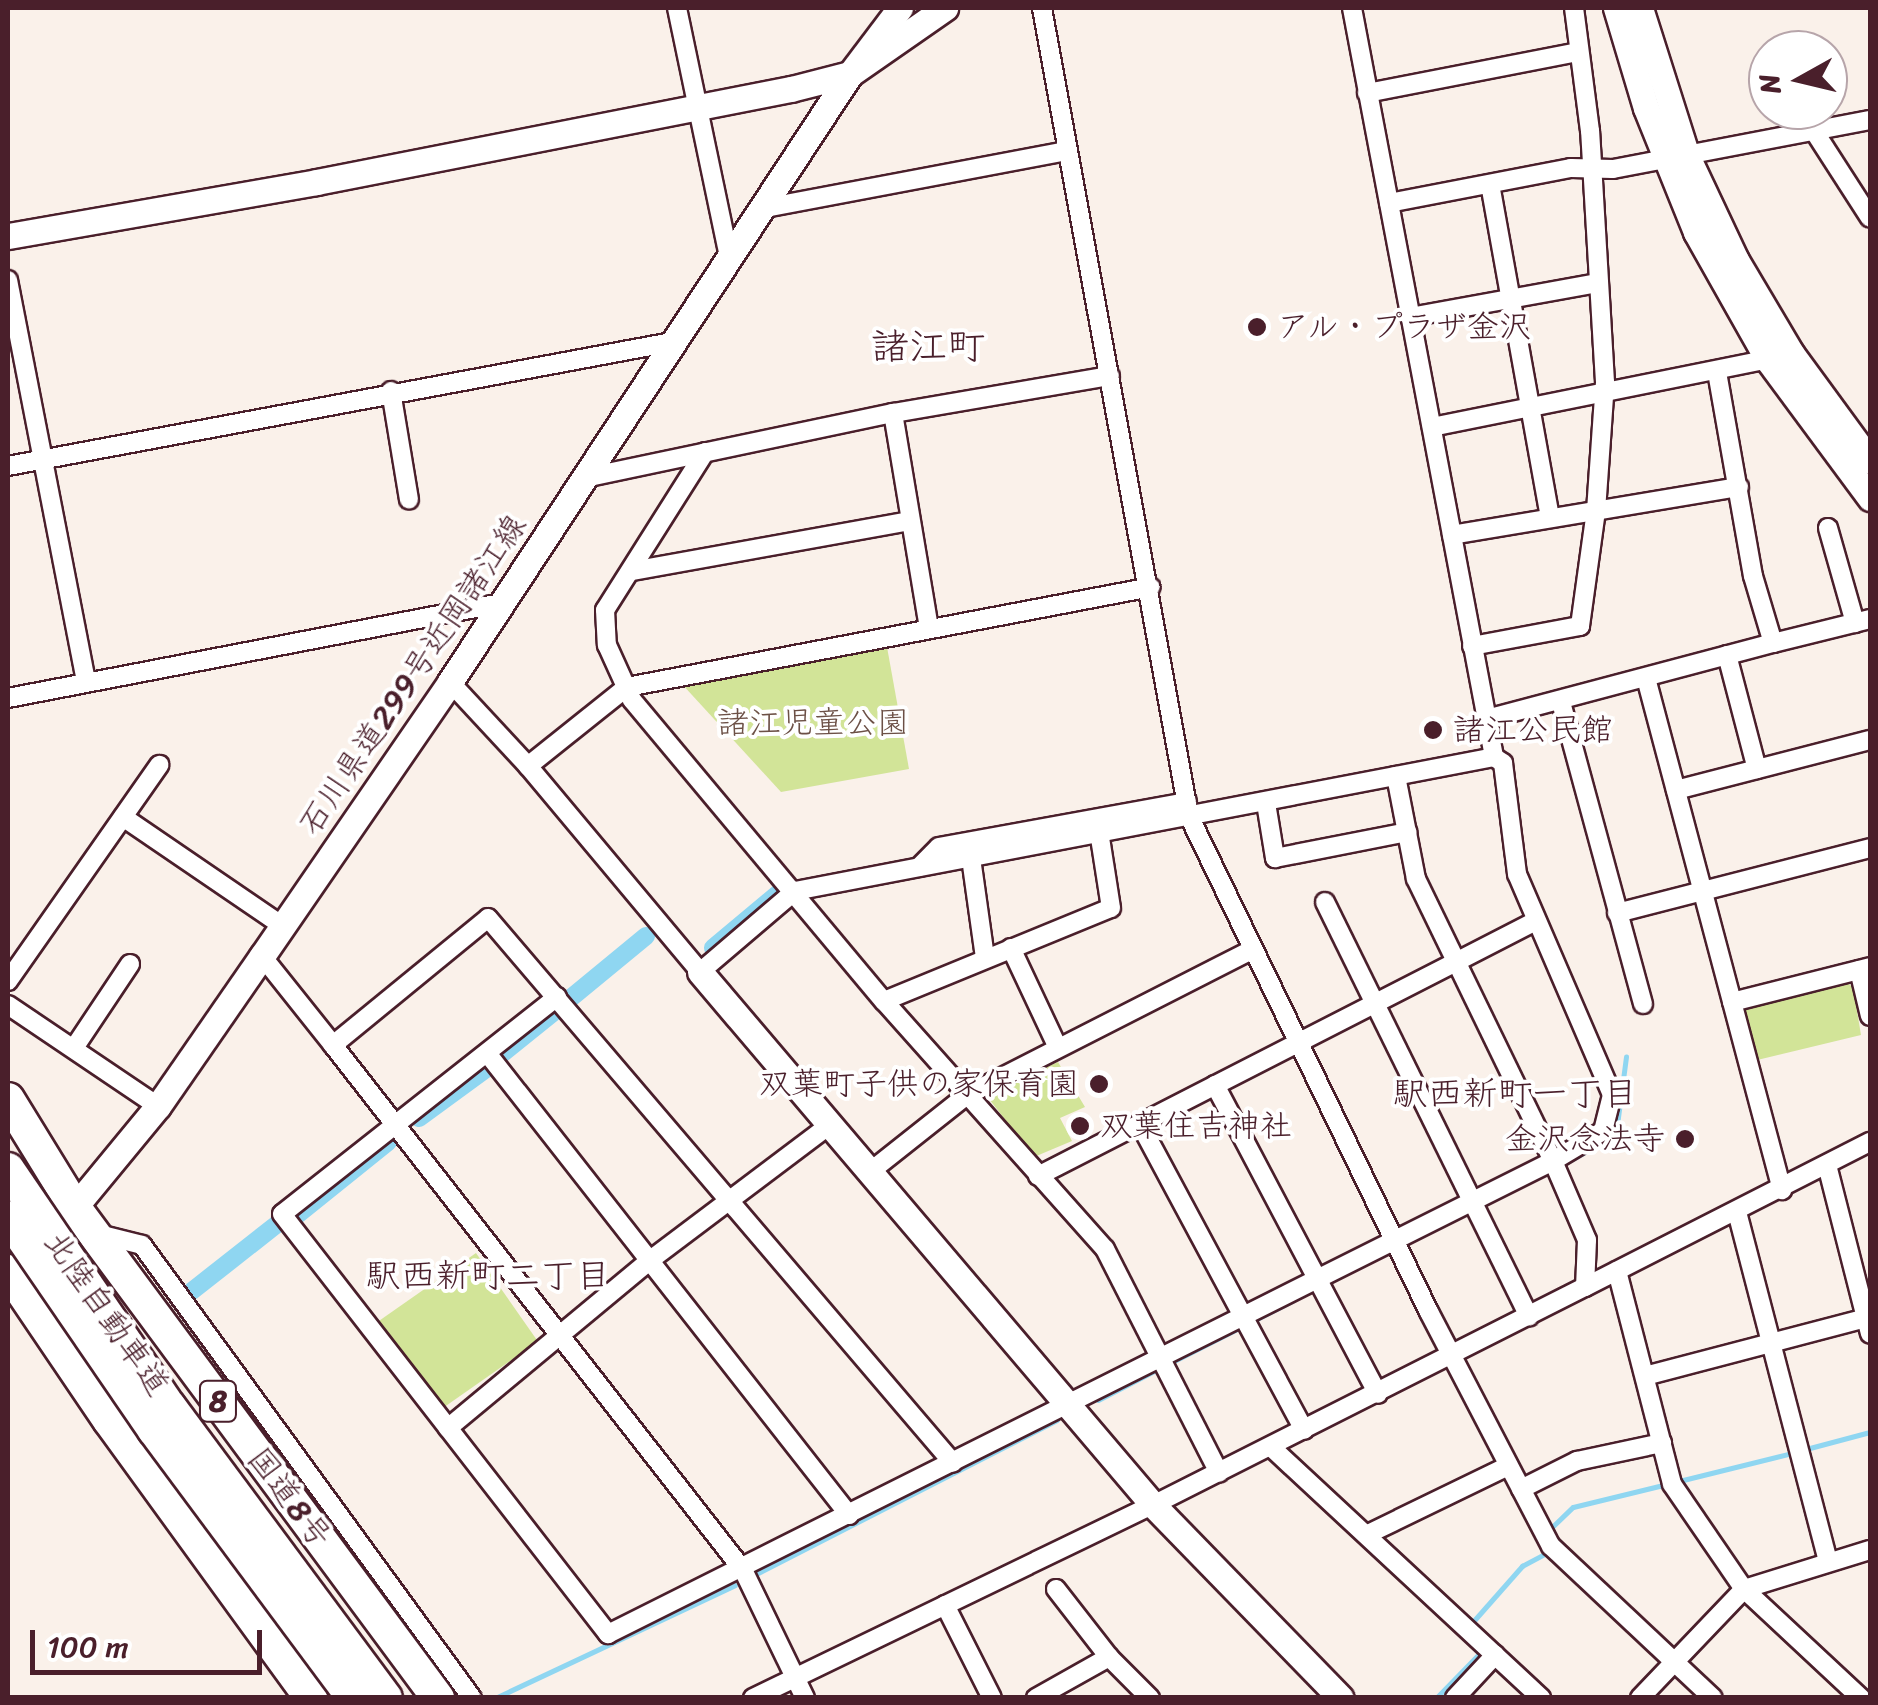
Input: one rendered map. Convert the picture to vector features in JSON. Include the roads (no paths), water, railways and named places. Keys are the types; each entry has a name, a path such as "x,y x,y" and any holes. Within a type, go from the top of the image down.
{"highway":[{"name":"国道8号","path":"8,1098 84,1220 438,1698"},
{"name":"北陸自動車道","path":"8,1169 170,1406 386,1698"},
{"name":"北陸自動車道","path":"8,1217 165,1445 353,1698"},
{"path":"10,1284 311,1698"}],"street":[{"path":"677,8 729,258"},
{"name":"石川県道299号近岡諸江線","path":"10,1284 84,1220 450,682 497,604 850,74 900,8"},
{"path":"8,236 698,110 850,74 945,8"},
{"path":"1042,8 1151,587 1188,809 1452,1357 1552,1546 1713,1698"},
{"path":"1352,8 1494,757"},
{"path":"1472,646 1580,626 1596,512 1604,394 1590,131 1574,8"},
{"path":"1616,8 1676,158"},
{"path":"1640,8 1696,232 1870,498"},
{"path":"1367,93 1578,52"},
{"path":"1389,203 1590,167 1613,169 1870,120"},
{"path":"1814,131 1870,218"},
{"path":"764,208 1068,152"},
{"path":"1490,184 1550,517"},
{"path":"8,280 86,683"},
{"path":"1410,317 1597,283"},
{"path":"8,466 390,391 672,342"},
{"path":"1432,427 1780,357"},
{"path":"1780,357 1870,461"},
{"path":"1717,372 1753,576 1773,643"},
{"path":"584,478 893,413 1110,376"},
{"path":"390,391 408,500"},
{"path":"893,413 928,630"},
{"path":"705,452 606,610 607,645 632,700 795,890 884,1002 1105,1249 1219,1473"},
{"path":"1452,534 1740,486"},
{"path":"632,572 909,521"},
{"path":"1487,719 1863,621 1828,528"},
{"path":"528,766 627,687 1151,587"},
{"path":"8,698 497,604"},
{"path":"1727,656 1758,769"},
{"path":"1646,678 1782,1190"},
{"path":"450,682 528,766 1153,1505 1341,1698"},
{"path":"1561,702 1643,1004"},
{"path":"1676,790 1870,740"},
{"path":"558,997 282,1214 608,1634 1556,1166 1603,1131 1612,1095 1534,922 1517,874 1503,763 1494,757 1266,803 1188,809 1098,826 971,858 795,890 700,972"},
{"path":"8,982 158,766"},
{"path":"1396,776 1416,880 1556,1166 1587,1240 1584,1287"},
{"path":"1266,803 1275,858 1407,832"},
{"path":"123,816 283,926"},
{"path":"884,1002 1112,908 1098,826"},
{"path":"918,867 939,847 1044,837"},
{"path":"1617,913 1870,848"},
{"path":"971,858 986,958"},
{"path":"1325,902 1529,1316"},
{"path":"333,1045 488,918 953,1463"},
{"path":"1038,1176 1534,922"},
{"path":"1011,948 1058,1048"},
{"path":"871,1171 967,1095 1253,949"},
{"path":"262,956 743,1570 804,1698"},
{"path":"74,1048 130,964"},
{"path":"1732,1002 1864,969 1870,1016"},
{"path":"8,1004 158,1106"},
{"path":"486,1053 849,1515"},
{"path":"1215,1085 1378,1394"},
{"path":"448,1428 649,1262 831,1124"},
{"path":"1140,1124 1304,1430"},
{"path":"753,1698 1272,1447 1870,1142"},
{"path":"1644,1376 1771,1343 1869,1323 1827,1165"},
{"path":"1737,1212 1828,1561"},
{"path":"84,1220 142,1245 472,1698"},
{"path":"1617,1271 1672,1484 1744,1589 1861,1698"},
{"path":"206,1386 231,1396 258,1432 276,1433"},
{"path":"1521,1489 1577,1460 1662,1443"},
{"path":"1272,1447 1541,1698"},
{"path":"1368,1534 1508,1466"},
{"path":"313,1530 344,1552 373,1583 387,1584"},
{"path":"1640,1698 1744,1589 1870,1550"},
{"path":"1056,1589 1109,1657 1150,1698"},
{"path":"945,1605 992,1698"},
{"path":"1455,1698 1495,1655"},
{"path":"1036,1698 1109,1657"}],"waterway":[{"path":"713,948 781,891"},
{"path":"572,997 646,936"},
{"path":"503,1053 555,1011"},
{"path":"1567,1162 1603,1142 1617,1125 1626,1057"},
{"path":"419,1118 486,1069"},
{"path":"296,1216 388,1142"},
{"path":"192,1291 277,1224"},
{"path":"1170,1363 1294,1300"},
{"path":"1098,1400 1160,1368"},
{"path":"756,1574 1057,1420"},
{"path":"1806,1449 1870,1432"},
{"path":"1679,1481 1792,1453"},
{"path":"1551,1528 1573,1507 1667,1484"},
{"path":"1470,1625 1522,1566 1548,1552"},
{"path":"495,1698 735,1585"},
{"path":"1436,1698 1478,1655"}],"place":[{"name":"アル・プラザ金沢","path":"1257,327"},
{"name":"諸江公民館","path":"1433,730"},
{"name":"双葉町子供の家保育園","path":"1099,1084"},
{"name":"双葉住吉神社","path":"1080,1126"},
{"name":"金沢念法寺","path":"1685,1139"}],"district":[{"name":"諸江町","path":"928,347"},
{"name":"駅西新町一丁目","path":"1515,1093"},
{"name":"駅西新町二丁目","path":"488,1275"}],"park label":[{"name":"諸江児童公園","path":"813,723"}]}
